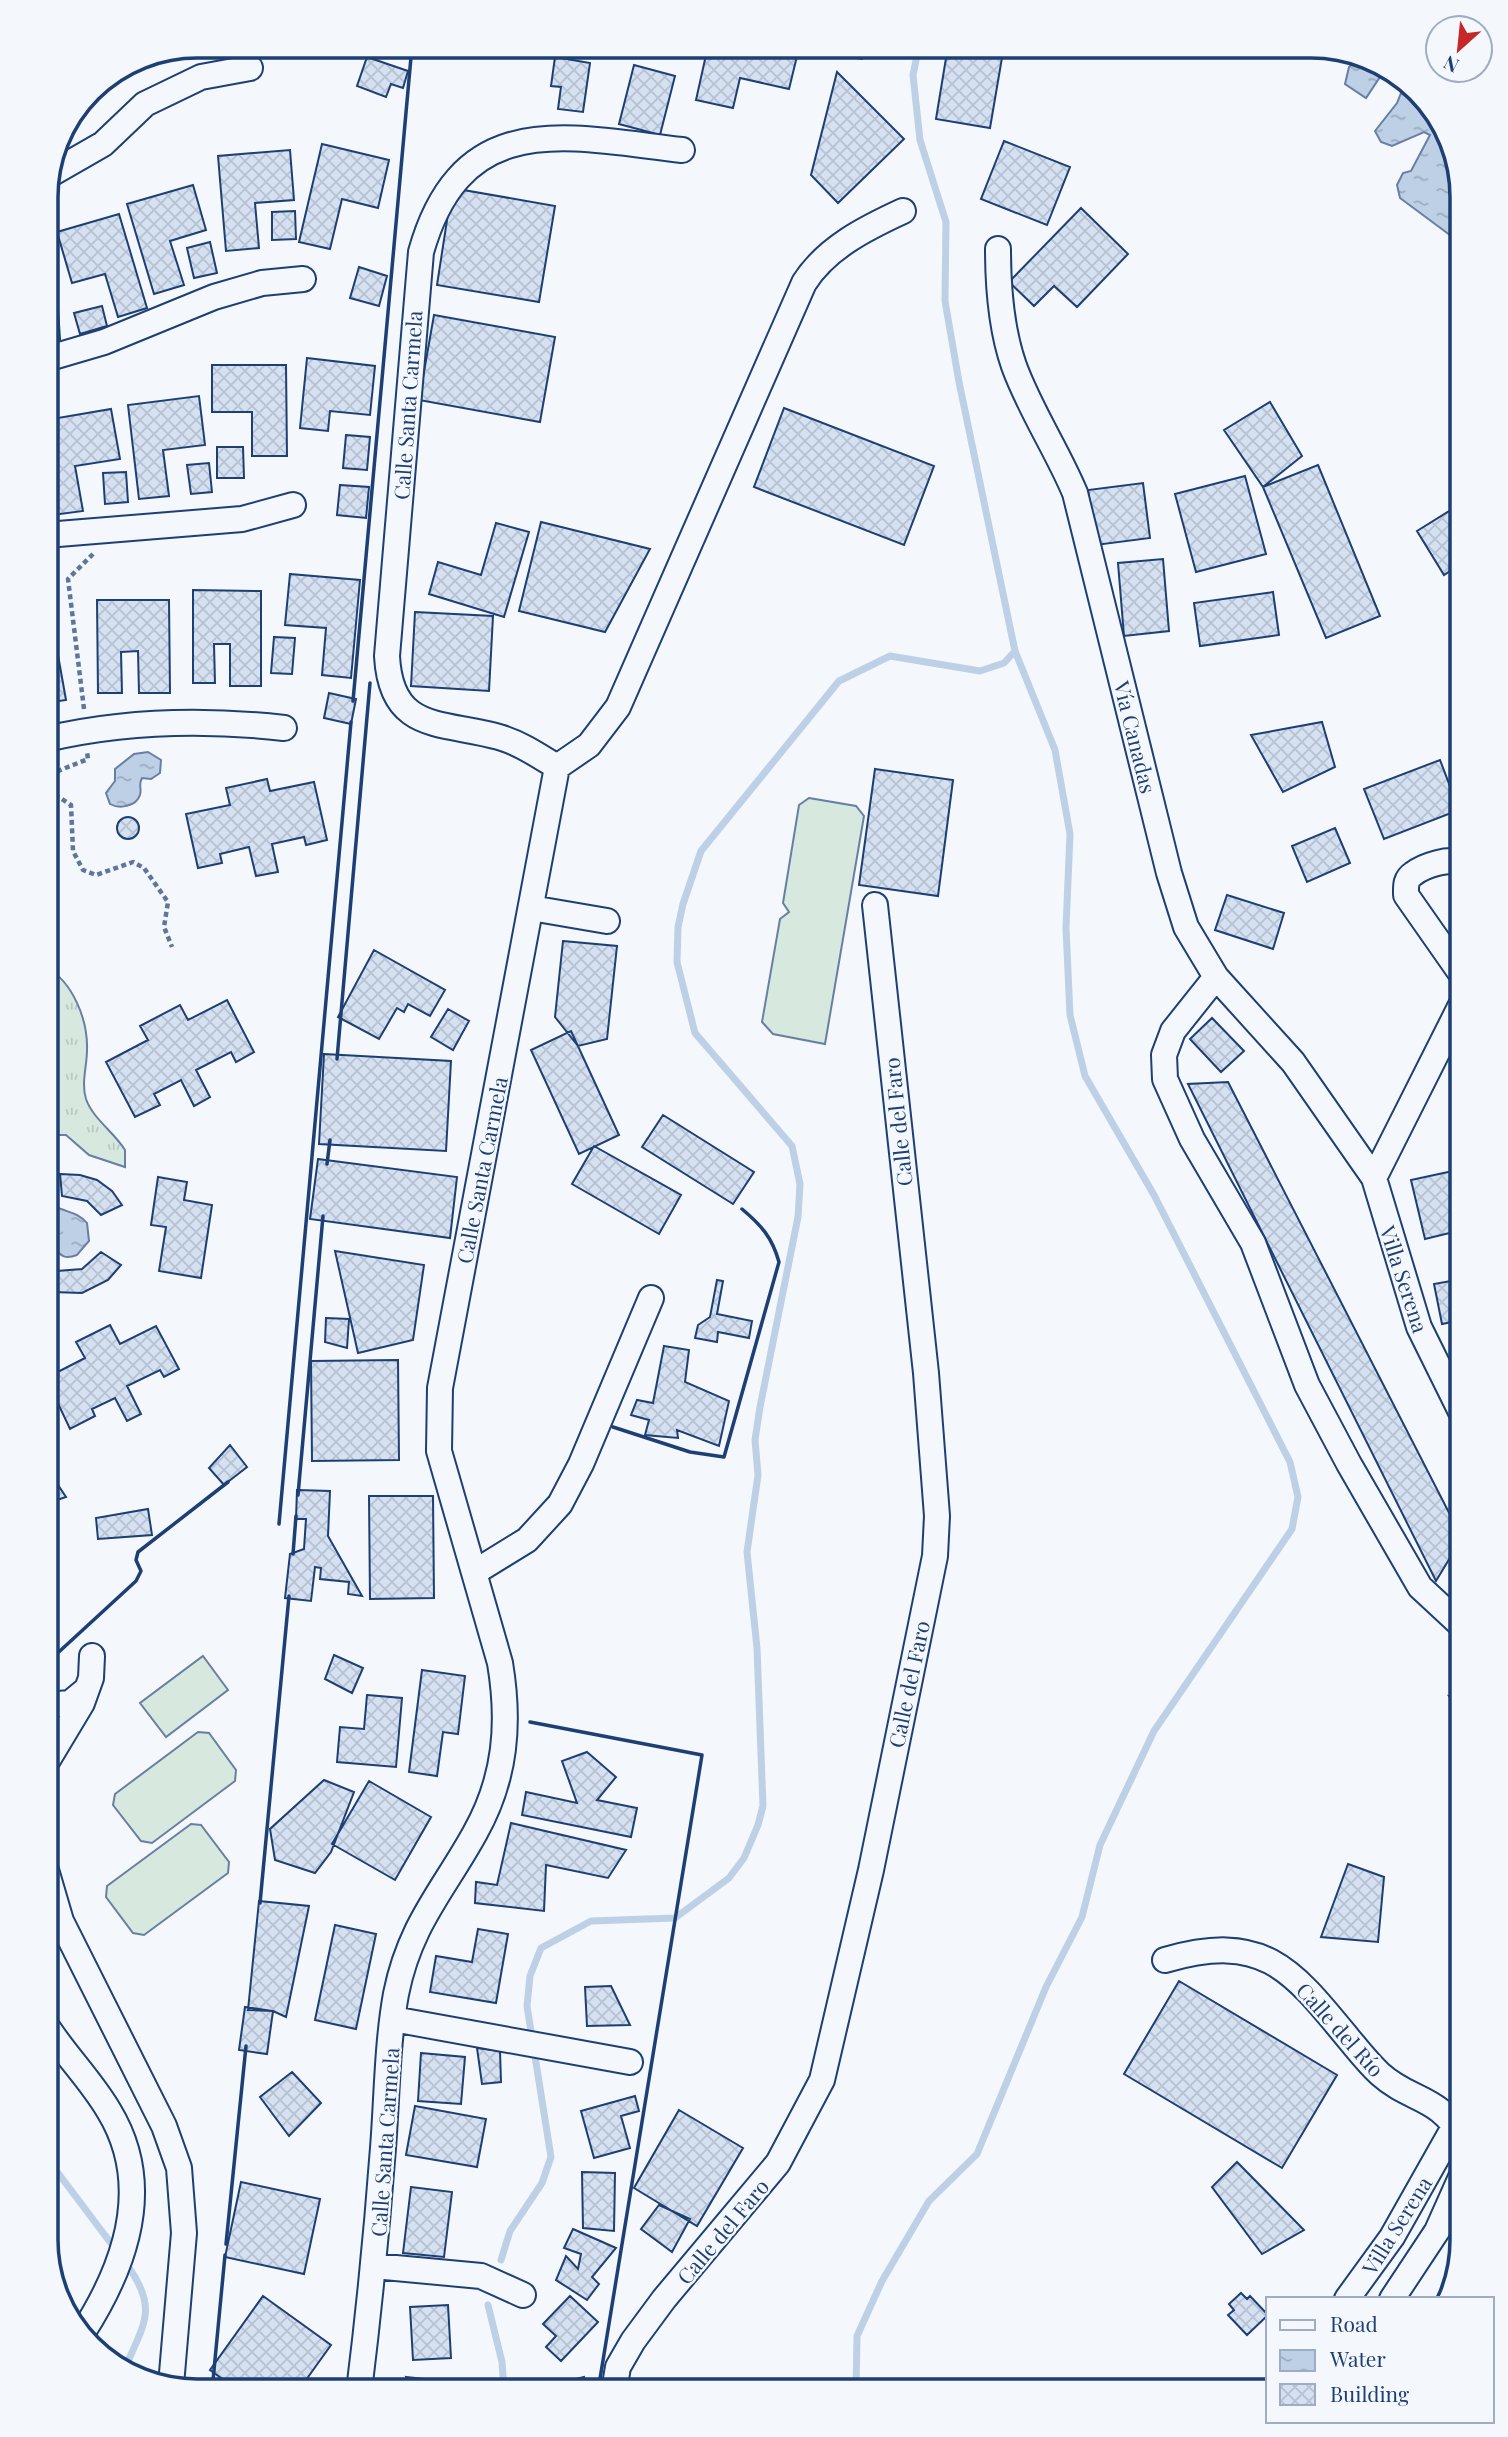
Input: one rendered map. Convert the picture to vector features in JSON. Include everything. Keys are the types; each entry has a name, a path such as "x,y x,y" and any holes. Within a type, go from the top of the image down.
{"street":[{"path":"61,168 103,144 145,104 201,77 250,68"},
{"name":"Calle Santa Carmela","path":"360,2379 374,2267 393,2019 399,1985 414,1937 433,1898 477,1831 501,1768 505,1744 505,1695 493,1633 439,1451 440,1388 558,766 507,740 421,719 397,700 389,681 387,656 421,252 439,205 452,187 469,170 505,145 528,138 558,136 682,150"},
{"path":"558,766 589,745 618,707 804,283 825,257 866,229 903,211"},
{"name":"Vía Canadas","path":"998,249 1004,327 1014,367 1059,454 1075,493 1177,901 1186,927 1216,977 1293,1062 1374,1178"},
{"path":"58,355 104,342 214,297 262,283 303,279"},
{"path":"58,534 242,519 293,505"},
{"path":"58,736 220,721 284,728"},
{"path":"1450,860 1412,874 1406,884 1406,895 1450,958"},
{"name":"Calle del Faro","path":"616,2379 618,2367 664,2299 778,2163 822,2080 829,2060 871,1871 935,1556 937,1516 926,1373 875,905"},
{"path":"531,908 607,921"},
{"path":"1216,977 1173,1031 1164,1055 1165,1079 1192,1139 1244,1225 1307,1385 1349,1464 1420,1587 1450,1615"},
{"path":"1374,1178 1450,1027"},
{"name":"Villa Serena","path":"1374,1178 1419,1327 1450,1390"},
{"path":"475,1572 527,1540 560,1504 581,1464 651,1298"},
{"path":"58,1742 79,1709 89,1685 92,1656"},
{"path":"58,1705 70,1703 89,1685"},
{"path":"58,1911 164,2126 179,2168 184,2233 172,2377"},
{"name":"Calle del Río","path":"1165,1960 1201,1950 1225,1948 1272,1962 1303,1983 1378,2073 1436,2105 1450,2117"},
{"name":"Calle Santa Carmela","path":"393,2019 631,2062"},
{"path":"58,2041 110,2112 125,2144 134,2201 130,2233 120,2261 87,2325"},
{"name":"Villa Serena","path":"1348,2297 1392,2237 1450,2141"},
{"name":"Villa Serena","path":"1392,2297 1437,2231 1450,2202"},
{"name":"Calle Santa Carmela","path":"374,2267 481,2276 523,2295"},
{"name":"Calle Santa Carmela","path":"373,2379 374,2267"}],"path":[{"path":"58,772 88,759 68,579 89,560 104,532"},
{"path":"58,797 71,805 73,851 83,870 96,875 133,862 144,868 167,902 164,927 172,947"}],"green space":[{"path":"809,798 856,806 864,816 825,1044 773,1034 762,1022 780,919 789,912 783,903 799,805"},
{"path":"58,976 77,1003 85,1026 86,1099 94,1113 125,1150 125,1167 89,1155 66,1135 58,1135"},
{"path":"203,1656 228,1690 166,1737 140,1703"},
{"path":"198,1732 209,1733 236,1770 235,1781 152,1843 141,1841 113,1805 115,1794"},
{"path":"191,1824 201,1825 229,1862 228,1873 144,1935 133,1933 106,1897 107,1886"}],"water":[{"path":"1352,64 1356,65 1380,76 1366,98 1345,84"},
{"path":"1402,91 1427,120 1443,152 1449,179 1450,235 1400,198 1397,185 1403,173 1411,171 1430,135 1424,132 1392,146 1381,142 1375,131 1397,103"},
{"path":"148,752 161,760 160,773 151,779 142,778 140,795 135,802 122,807 110,804 106,793 115,781 115,769 134,754"},
{"path":"58,1207 77,1215 87,1223 89,1241 77,1255 65,1257 60,1254"}],"building":[{"path":"367,58 408,71 403,88 391,84 386,97 357,86"},
{"path":"555,58 590,63 583,112 558,109 561,87 551,86"},
{"path":"705,58 797,58 789,89 740,78 733,108 696,100"},
{"path":"946,58 1002,58 990,128 936,119"},
{"path":"634,65 675,76 660,135 619,124"},
{"path":"837,72 904,139 838,203 811,175"},
{"path":"1004,141 1070,167 1047,225 981,199"},
{"path":"322,144 389,160 378,208 342,199 330,249 299,242"},
{"path":"290,150 294,200 255,203 259,248 226,251 218,156"},
{"path":"193,185 206,230 170,241 184,285 154,294 127,204"},
{"path":"452,188 555,206 539,302 437,285"},
{"path":"1081,208 1128,254 1077,307 1054,286 1034,306 1009,282"},
{"path":"295,211 296,239 272,240 272,212"},
{"path":"119,214 147,308 118,317 105,274 72,283 58,232"},
{"path":"210,242 217,273 194,278 187,248"},
{"path":"359,267 387,276 379,306 350,298"},
{"path":"102,306 107,326 80,334 74,313"},
{"path":"434,315 555,337 540,422 419,400"},
{"path":"307,358 375,366 370,415 330,411 328,431 300,428"},
{"path":"212,365 286,365 287,456 252,456 252,412 212,412"},
{"path":"199,396 205,445 163,450 169,496 139,499 128,405"},
{"path":"1270,402 1302,456 1263,487 1224,430"},
{"path":"784,408 934,466 904,545 754,487"},
{"path":"111,409 120,459 75,466 83,511 58,514 58,418"},
{"path":"346,435 370,437 367,470 343,468"},
{"path":"217,447 243,447 244,478 217,478"},
{"path":"209,463 212,492 191,494 187,465"},
{"path":"1318,465 1380,616 1326,638 1263,487"},
{"path":"126,472 128,502 105,504 103,473"},
{"path":"1245,476 1266,554 1196,572 1175,494"},
{"path":"1143,483 1150,538 1096,545 1088,490"},
{"path":"340,485 369,487 366,518 337,515"},
{"path":"1450,510 1450,571 1444,575 1417,531"},
{"path":"541,522 650,549 605,632 519,611"},
{"path":"496,523 529,532 504,617 429,594 438,562 481,575"},
{"path":"1163,559 1169,631 1124,636 1118,563"},
{"path":"290,574 360,580 351,678 322,675 326,628 285,625"},
{"path":"193,590 261,591 261,686 230,686 230,644 214,644 215,683 193,683"},
{"path":"1273,592 1279,635 1200,646 1194,603"},
{"path":"97,600 169,600 170,693 139,693 138,651 121,652 122,693 98,693"},
{"path":"415,612 493,616 489,691 411,686"},
{"path":"274,637 295,638 292,674 271,673"},
{"path":"58,655 66,700 58,701"},
{"path":"329,693 356,699 351,724 324,718"},
{"path":"1322,722 1335,767 1283,792 1251,735"},
{"path":"1440,760 1450,786 1450,813 1384,839 1364,789"},
{"path":"875,769 953,780 938,896 859,885"},
{"path":"267,779 270,791 314,782 327,840 306,845 304,837 272,844 278,872 256,876 249,847 220,854 222,863 198,868 186,814 230,805 226,788"},
{"path":"128,817 136,820 139,828 136,836 128,839 120,836 117,828 120,820"},
{"path":"1335,828 1350,863 1307,882 1292,846"},
{"path":"1227,895 1284,913 1273,949 1215,930"},
{"path":"563,941 617,946 607,1039 578,1046 555,1017"},
{"path":"374,950 445,990 430,1016 408,1004 404,1012 397,1008 379,1039 338,1017"},
{"path":"227,1000 254,1052 236,1062 231,1052 196,1070 210,1097 194,1106 181,1080 154,1094 160,1105 135,1117 106,1062 148,1040 140,1026 180,1005 188,1020"},
{"path":"448,1009 469,1021 453,1050 431,1037"},
{"path":"1212,1018 1244,1051 1221,1072 1190,1039"},
{"path":"571,1031 619,1135 579,1154 531,1050"},
{"path":"324,1054 451,1061 446,1151 319,1144"},
{"path":"1228,1082 1450,1515 1450,1558 1436,1581 1188,1084"},
{"path":"663,1115 754,1172 733,1204 642,1147"},
{"path":"594,1146 681,1195 659,1234 572,1184"},
{"path":"318,1159 457,1177 450,1238 310,1219"},
{"path":"1450,1172 1450,1233 1425,1239 1411,1180"},
{"path":"60,1174 80,1175 97,1180 112,1191 122,1205 101,1215 87,1201 62,1196"},
{"path":"158,1177 187,1182 184,1200 212,1205 201,1278 159,1271 166,1227 151,1225"},
{"path":"335,1251 424,1265 413,1340 358,1353"},
{"path":"101,1252 121,1265 108,1280 82,1293 58,1292 58,1271 82,1269"},
{"path":"717,1280 723,1281 717,1314 752,1321 749,1338 718,1332 717,1342 695,1338 698,1325 710,1317"},
{"path":"1450,1281 1450,1322 1442,1324 1434,1284"},
{"path":"326,1318 349,1319 347,1348 325,1342"},
{"path":"110,1325 120,1344 156,1326 179,1369 164,1377 160,1370 127,1386 141,1414 127,1421 115,1398 92,1409 95,1416 70,1429 58,1404 58,1372 85,1358 76,1342"},
{"path":"664,1346 689,1350 685,1382 729,1401 719,1446 677,1430 678,1438 645,1435 649,1420 631,1415 637,1400 653,1403"},
{"path":"398,1360 399,1460 312,1461 311,1361"},
{"path":"230,1445 247,1467 224,1485 209,1468"},
{"path":"58,1485 66,1497 58,1500"},
{"path":"297,1490 330,1491 328,1536 362,1596 348,1594 349,1582 320,1579 321,1568 315,1567 311,1601 285,1598 290,1554 304,1549 306,1519 296,1519"},
{"path":"369,1496 433,1496 434,1598 370,1599"},
{"path":"148,1509 152,1535 98,1539 96,1518"},
{"path":"334,1655 363,1668 352,1693 325,1679"},
{"path":"422,1670 465,1676 458,1734 443,1732 437,1776 409,1772"},
{"path":"367,1695 402,1698 396,1767 337,1762 340,1727 364,1729"},
{"path":"587,1752 616,1777 597,1800 637,1808 631,1837 522,1815 526,1792 577,1803 562,1761"},
{"path":"324,1780 354,1792 331,1852 315,1873 275,1860 270,1829"},
{"path":"369,1781 431,1817 395,1880 332,1844"},
{"path":"511,1823 626,1850 608,1878 546,1865 544,1911 475,1903 476,1882 497,1885"},
{"path":"1348,1864 1384,1877 1378,1942 1321,1937"},
{"path":"259,1901 309,1906 286,2017 273,2011 248,2010"},
{"path":"335,1925 376,1934 356,2029 315,2020"},
{"path":"478,1929 508,1934 496,2003 430,1992 436,1956 472,1962"},
{"path":"1179,1981 1337,2075 1282,2168 1124,2074"},
{"path":"611,1986 630,2025 587,2026 585,1987"},
{"path":"245,2007 273,2011 267,2054 239,2050"},
{"path":"477,2048 500,2051 501,2082 482,2084"},
{"path":"421,2053 465,2057 461,2104 418,2101"},
{"path":"292,2072 321,2103 289,2136 260,2097"},
{"path":"635,2096 639,2111 621,2116 630,2148 594,2158 581,2111"},
{"path":"415,2106 486,2119 477,2167 406,2155"},
{"path":"679,2110 743,2148 697,2226 634,2188"},
{"path":"1237,2162 1304,2230 1262,2254 1212,2187"},
{"path":"582,2172 615,2173 614,2231 583,2228"},
{"path":"241,2182 320,2199 304,2274 225,2257"},
{"path":"411,2187 452,2192 444,2257 403,2253"},
{"path":"659,2205 690,2219 672,2252 641,2229"},
{"path":"573,2229 616,2248 592,2277 599,2284 587,2300 556,2280 566,2256 578,2269 581,2254 564,2248"},
{"path":"1241,2293 1247,2299 1250,2296 1266,2313 1266,2317 1247,2335 1228,2315 1234,2310 1229,2304"},
{"path":"263,2296 331,2345 307,2379 222,2379 210,2370"},
{"path":"570,2296 598,2322 561,2361 546,2347 556,2336 543,2324"},
{"path":"448,2305 451,2358 413,2360 410,2307"}],"waterway":[{"path":"856,2379 857,2336 882,2281 929,2201 977,2154 1046,1987 1082,1917 1100,1845 1154,1731 1292,1529 1298,1497 1290,1462 1154,1195 1085,1076 1070,1015 1066,928 1070,834 1055,750 1015,651 959,382 945,301 946,222 920,140 913,75 917,58"},
{"path":"501,2260 510,2231 542,2183 551,2157 527,2006 530,1976 541,1948 591,1921 675,1918 729,1878 744,1858 763,1806 757,1648 747,1552 758,1475 755,1440 798,1217 800,1184 792,1146 695,1033 677,962 678,927 683,904 701,851 839,681 890,656 980,671 1004,663 1015,651"},
{"path":"58,2173 116,2250"},
{"path":"125,2262 136,2278 145,2304 143,2327 128,2361"},
{"path":"488,2305 502,2362 503,2379"}],"wall":[{"path":"353,701 411,58"},
{"path":"337,1059 370,683"},
{"path":"279,1524 351,722"},
{"path":"327,1164 330,1140"},
{"path":"613,1427 690,1452 724,1457 779,1262 765,1232 742,1209"},
{"path":"298,1495 323,1216"},
{"path":"58,1653 136,1581 141,1571 136,1560 138,1552 228,1482"},
{"path":"293,1554 296,1516"},
{"path":"260,1903 289,1596"},
{"path":"530,1722 702,1755 600,2379"},
{"path":"226,2244 246,2046"},
{"path":"213,2379 225,2255"}]}
